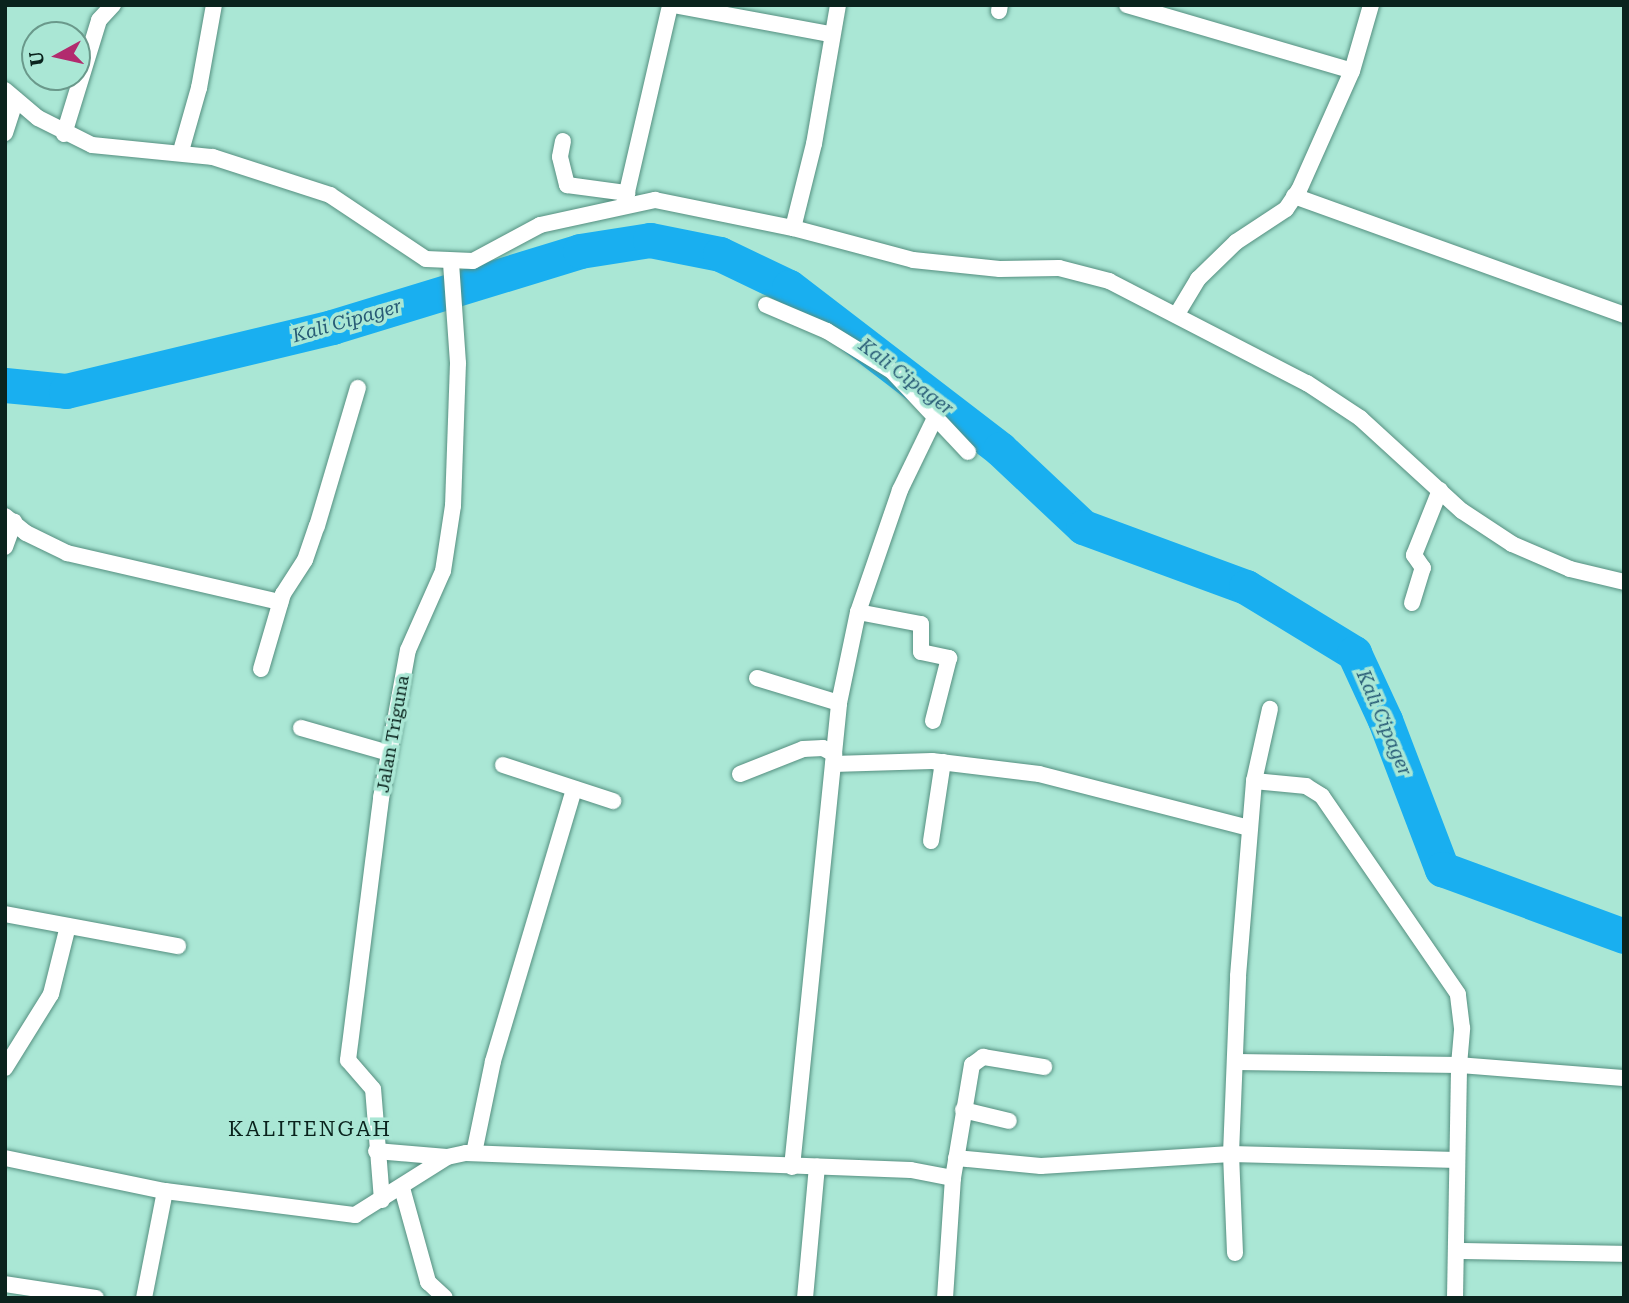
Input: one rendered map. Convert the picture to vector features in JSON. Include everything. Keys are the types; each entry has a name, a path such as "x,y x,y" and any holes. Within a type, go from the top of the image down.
{"street":[{"path":"64,134 99,20 113,5"},
{"path":"181,151 199,88 215,5"},
{"path":"626,199 671,5 830,34"},
{"path":"793,229 814,144 830,34 838,5"},
{"path":"1127,5 1352,71"},
{"path":"1177,314 1198,279 1236,242 1286,209 1314,165 1352,71 1371,5"},
{"path":"5,133 11,95 64,134 92,145 181,151 255,167 330,195 426,260 452,269 473,261 540,225 626,199"},
{"path":"563,141 560,157 567,186 626,199 655,200 793,229 913,261 1000,269 1059,268 1109,281 1307,383 1360,418 1440,490 1512,544 1570,569 1624,582"},
{"path":"1294,196 1624,315"},
{"name":"Jalan Triguna","path":"382,1200 373,1089 348,1060 389,753 408,650 443,571 458,446 458,363 452,269"},
{"path":"766,305 797,316 872,357 903,380 968,452"},
{"path":"261,669 280,602 305,560 358,388"},
{"path":"792,1167 839,703 858,612 900,490 936,416"},
{"path":"1412,603 1423,568 1414,555 1440,490"},
{"path":"9,519 26,533 67,553 280,602"},
{"path":"5,547 9,519"},
{"path":"858,612 922,624 921,652 949,659 933,721"},
{"path":"757,678 839,703"},
{"path":"1235,1254 1231,1154 1248,828 1254,781 1270,709"},
{"path":"301,728 389,753"},
{"path":"740,774 803,749 823,748 834,759 943,762 1066,778 1197,818 1248,828"},
{"path":"931,841 943,762"},
{"path":"503,765 613,801"},
{"path":"1254,781 1306,786 1322,796 1458,994 1462,1017 1455,1298"},
{"path":"474,1153 493,1061 574,789"},
{"path":"5,914 178,946"},
{"path":"5,1068 51,993 68,926"},
{"path":"945,1298 953,1178 964,1110 976,1060 983,1057 1044,1067"},
{"path":"1236,1062 1459,1065 1624,1078"},
{"path":"964,1110 1009,1121"},
{"path":"376,1151 447,1157 474,1153 911,1170 953,1178"},
{"path":"956,1158 1093,1166 1231,1154 1457,1160"},
{"path":"5,1158 165,1191 355,1215 402,1188 447,1157"},
{"path":"805,1298 817,1167"},
{"path":"402,1188 428,1282 445,1298"},
{"path":"144,1298 165,1191"},
{"path":"1457,1251 1624,1254"},
{"path":"5,1284 96,1298"}],"waterway":[{"name":"Kali Cipager","path":"5,385 66,391 332,327 580,251 650,240 720,254 789,287 1000,449 1083,527 1246,587 1354,653 1385,720 1442,869 1624,936"}],"district":[{"name":"KALITENGAH","path":"310,1129"}]}
